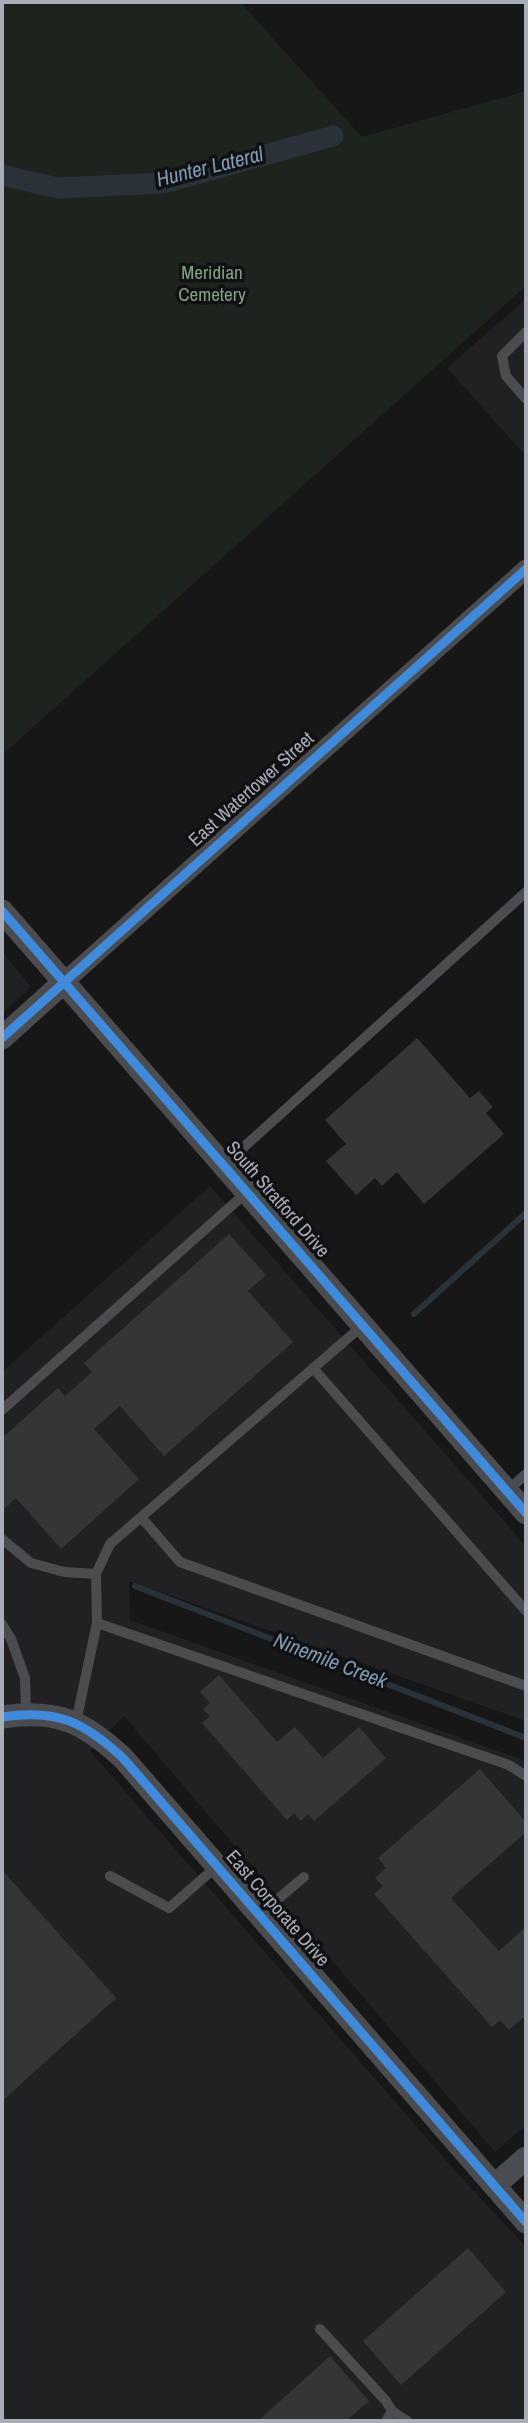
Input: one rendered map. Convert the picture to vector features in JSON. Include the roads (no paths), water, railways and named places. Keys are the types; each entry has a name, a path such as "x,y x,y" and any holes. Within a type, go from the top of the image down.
{"street":[{"name":"East Watertower Street","path":"2,1038 526,569"},
{"name":"South Stratford Drive","path":"2,911 526,1513"},
{"name":"East Corporate Drive","path":"2,1717 26,1713 47,1714 76,1722 101,1737 123,1758 526,2222"},
{"path":"495,2185 526,2158"}],"lane":[{"path":"526,332 502,356 506,376 526,399"},
{"path":"223,1165 526,892"},
{"path":"2,1410 247,1192"},
{"path":"76,1722 97,1623 96,1574 110,1544 363,1325"},
{"path":"313,1368 526,1611"},
{"path":"507,1491 526,1474"},
{"path":"141,1517 180,1562 526,1686"},
{"path":"2,1539 31,1563 64,1573 96,1574"},
{"path":"97,1623 509,1765 526,1776"},
{"path":"2,1624 24,1678 26,1713"},
{"path":"110,1876 169,1908 217,1866"},
{"path":"259,1916 304,1877"},
{"path":"320,2329 392,2411 407,2421"},
{"path":"386,2421 392,2411"}],"waterway":[{"name":"Hunter Lateral","path":"2,175 57,188 164,183 333,136"},
{"path":"414,1314 526,1213"},
{"name":"Ninemile Creek","path":"135,1586 526,1738"}],"park label":[{"name":"Meridian Cemetery","path":"212,285"}]}
